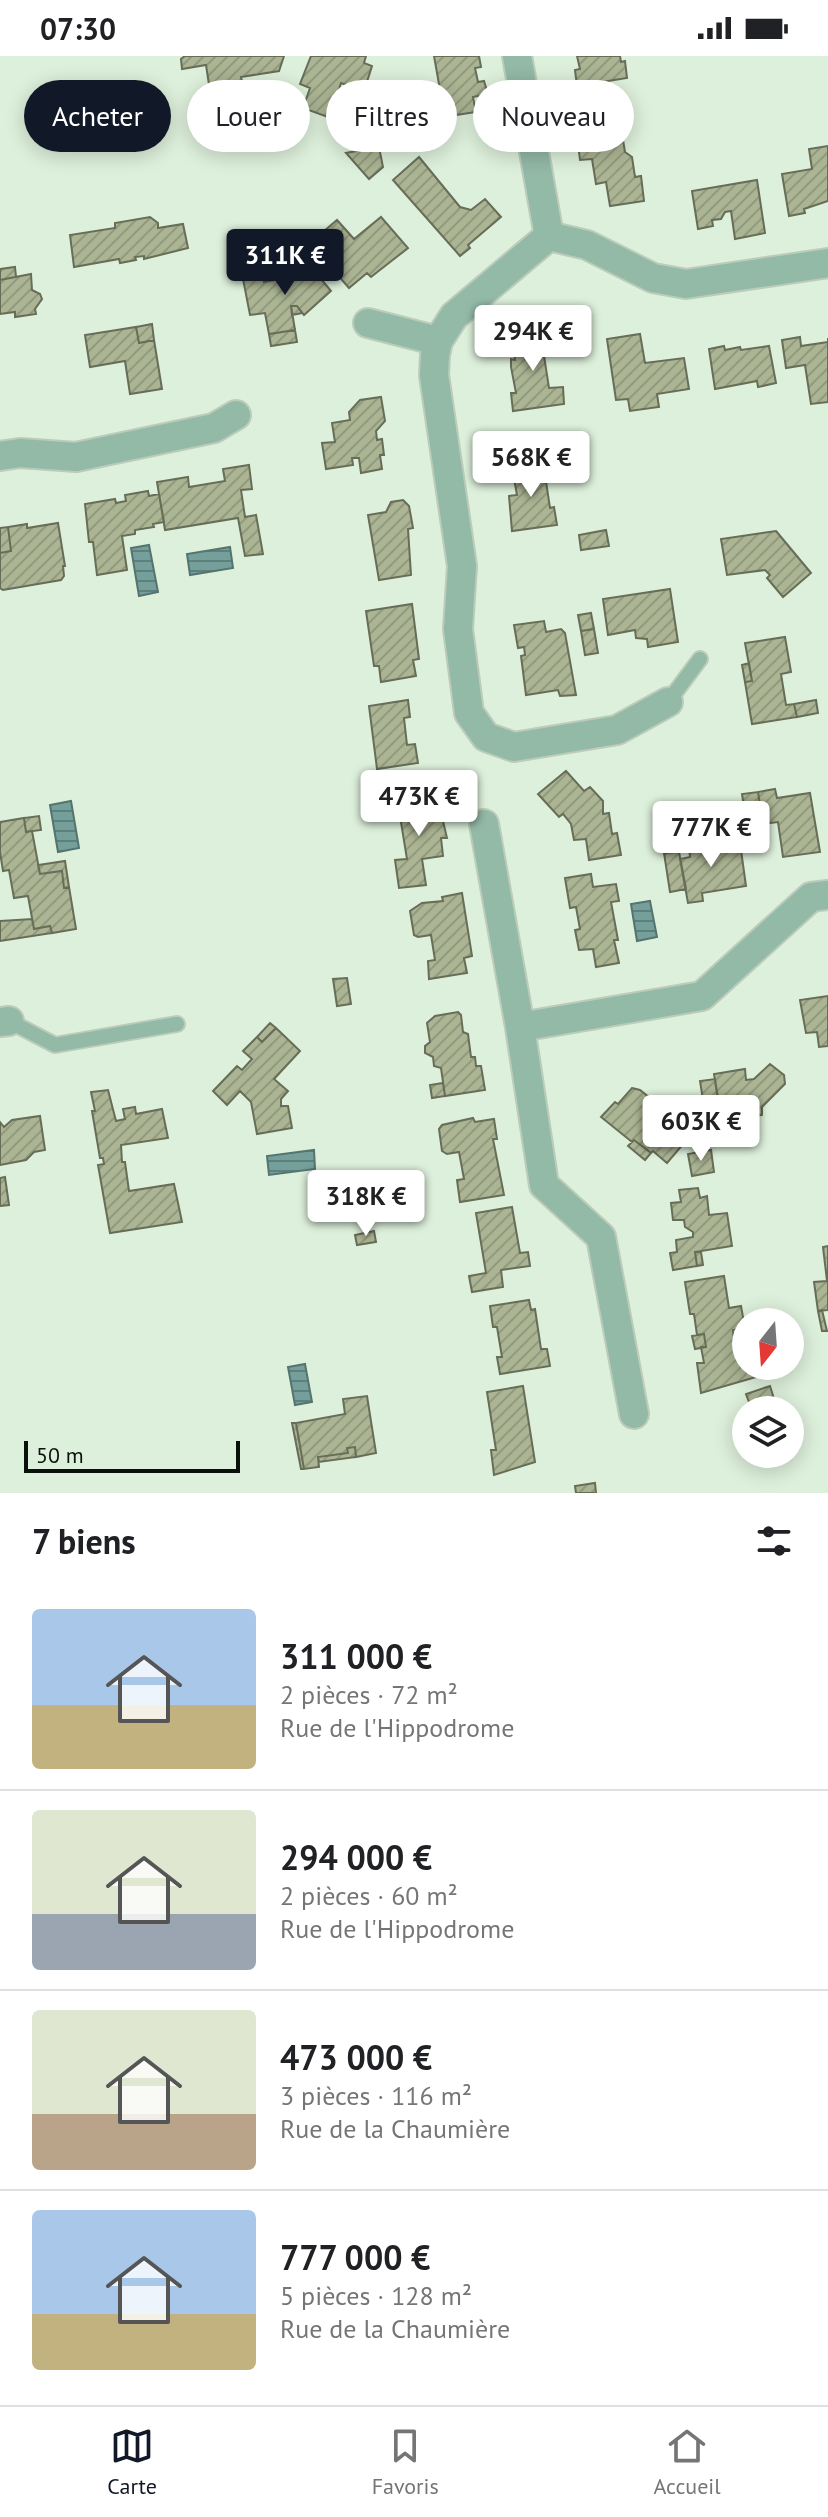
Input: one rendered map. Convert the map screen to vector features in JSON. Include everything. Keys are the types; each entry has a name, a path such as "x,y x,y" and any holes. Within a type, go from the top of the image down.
{"street":[{"path":"517,56 549,236"},
{"path":"549,236 587,245 653,278 686,284 828,263"},
{"path":"549,236 454,316 438,341 434,375 462,566 458,629 469,713 486,737 514,747 617,730 668,702"},
{"path":"368,323 438,341"},
{"path":"0,456 20,453 76,457 214,428 236,415"},
{"path":"484,824 544,1185 601,1237 634,1414"},
{"path":"520,1027 702,996 811,897 828,895"}],"lane":[{"path":"668,702 700,659"},
{"path":"5,1022 55,1045 177,1024"}],"water":[{"path":"149,545 158,592 139,596 131,548"},
{"path":"230,547 233,568 190,575 187,554"},
{"path":"71,801 79,848 58,852 50,805"},
{"path":"650,901 657,937 637,941 631,904"},
{"path":"314,1150 315,1169 269,1175 267,1156"},
{"path":"305,1364 312,1402 295,1405 288,1367"}],"building":[{"path":"185,56 284,56 279,71 241,77 242,80 208,80 206,65 182,69 181,59"},
{"path":"311,56 366,56 364,63 372,66 368,80 326,80 326,116 310,111 310,80 302,80"},
{"path":"434,56 479,56 481,67 475,68 478,80 473,80 473,112 457,115 457,80 438,80"},
{"path":"577,56 620,56 621,62 625,61 627,78 576,80 575,70 580,69"},
{"path":"828,146 828,201 804,209 805,213 789,216 782,174 812,169 809,149"},
{"path":"380,152 383,167 369,179 346,153"},
{"path":"579,152 625,152 632,157 635,177 641,176 644,201 610,206 606,182 596,184 592,159 580,160"},
{"path":"419,157 460,207 471,210 485,199 501,217 468,245 470,248 460,256 393,180"},
{"path":"757,180 765,233 735,239 731,211 725,212 721,219 712,220 713,226 698,229 692,191"},
{"path":"150,217 158,223 158,228 183,224 188,248 144,259 144,256 135,257 136,260 120,263 119,259 74,267 70,235 115,228 115,223"},
{"path":"381,217 408,248 371,277 367,273 349,288 310,243 337,220 354,239"},
{"path":"306,261 331,291 304,315 297,306 291,306 295,330 269,334 265,313 250,315 243,279 263,277 264,282 289,277"},
{"path":"15,267 16,277 0,280 0,269"},
{"path":"31,274 32,290 42,299 35,309 36,314 15,317 15,312 0,314 0,280"},
{"path":"291,306 297,306 302,313 292,315"},
{"path":"152,324 154,340 139,343 136,327"},
{"path":"529,325 554,344 544,356 549,388 563,387 564,404 513,411 511,393 516,393 511,367 511,359 515,360 513,347"},
{"path":"136,327 139,343 154,340 162,389 130,394 125,361 90,367 85,335"},
{"path":"295,330 297,342 271,346 269,334"},
{"path":"640,334 645,363 684,358 689,389 657,394 659,407 630,411 628,399 616,400 607,339"},
{"path":"800,337 801,346 828,342 828,402 811,404 805,365 786,368 782,340"},
{"path":"724,346 725,350 740,347 741,350 769,346 776,383 758,387 757,381 715,389 709,349"},
{"path":"381,397 385,421 376,431 377,440 382,439 382,469 361,473 359,458 352,458 353,465 326,469 322,443 335,442 332,423 350,420 349,412 360,400"},
{"path":"543,462 550,508 554,507 557,525 512,531 509,496 517,495 512,467"},
{"path":"249,465 252,489 241,490 245,517 256,515 263,554 245,556 238,518 165,530 157,482 188,477 189,487 225,481 223,469"},
{"path":"148,491 149,496 159,494 164,522 122,536 127,570 97,575 85,504 115,499 116,503 126,501 125,495"},
{"path":"403,500 409,506 413,528 408,529 411,575 379,580 368,515 386,512 391,502"},
{"path":"58,523 65,566 61,580 0,588 0,553 11,551 8,527 27,524 27,528"},
{"path":"8,527 11,551 0,553 0,528"},
{"path":"606,530 609,546 581,550 579,535"},
{"path":"776,531 811,573 783,597 767,578 770,575 765,570 727,575 721,539"},
{"path":"670,589 678,642 648,647 647,639 636,638 635,630 608,635 603,599"},
{"path":"412,604 419,659 413,660 416,676 381,682 379,666 374,666 366,611"},
{"path":"591,613 594,629 581,631 578,615"},
{"path":"544,621 546,632 561,629 565,633 576,695 560,696 558,690 526,695 521,656 525,655 524,647 518,648 514,625"},
{"path":"594,629 598,653 585,655 581,631"},
{"path":"785,637 791,672 781,674 786,705 794,704 797,717 752,724 745,682 752,681 745,643"},
{"path":"749,663 752,681 745,682 742,665"},
{"path":"408,700 410,717 404,718 407,745 415,744 418,763 377,769 369,706"},
{"path":"816,700 818,713 797,717 794,704"},
{"path":"566,771 584,791 590,787 603,801 603,814 609,813 612,834 617,833 621,855 589,860 586,839 574,840 571,824 563,814 559,817 538,794"},
{"path":"426,788 428,806 436,805 437,819 443,821 447,838 441,838 443,856 422,859 426,885 399,888 395,860 407,859 399,810 407,809 405,796 411,790"},
{"path":"775,789 777,798 810,793 820,852 783,857 778,822 763,824 758,792"},
{"path":"758,792 763,824 747,826 742,794"},
{"path":"39,816 41,830 26,832 24,818"},
{"path":"24,818 26,832 32,831 40,874 62,871 64,888 69,887 76,929 52,933 50,926 34,929 28,896 14,898 9,870 3,871 0,822"},
{"path":"714,837 722,842 724,852 741,850 746,886 702,893 703,901 688,903 680,859 690,857 689,847 694,840"},
{"path":"679,852 686,889 670,892 664,853"},
{"path":"65,861 69,887 64,888 62,871 40,874 38,865"},
{"path":"591,874 593,887 616,884 619,901 611,902 619,963 596,967 593,949 579,950 575,930 580,929 576,907 570,908 565,878"},
{"path":"462,893 472,956 464,958 467,973 429,979 428,961 435,960 431,935 414,935 410,911 422,903 443,901 442,897"},
{"path":"32,919 34,929 50,926 52,933 0,941 0,921"},
{"path":"347,978 351,1004 337,1006 333,979"},
{"path":"828,996 828,1046 819,1047 817,1032 806,1033 800,1000"},
{"path":"458,1012 463,1032 468,1034 471,1057 475,1057 476,1066 481,1066 485,1090 445,1096 441,1068 434,1066 433,1057 425,1053 425,1046 430,1042 427,1023 435,1016"},
{"path":"270,1023 276,1028 262,1042 257,1037"},
{"path":"276,1028 300,1051 274,1079 288,1091 281,1099 281,1106 288,1106 292,1128 257,1134 251,1102 240,1091 227,1105 213,1091 237,1066 242,1070 252,1059 243,1051 257,1037 262,1042"},
{"path":"770,1064 784,1075 785,1084 762,1107 762,1115 721,1121 714,1074 745,1069 746,1080 754,1079"},
{"path":"715,1079 721,1117 706,1119 700,1081"},
{"path":"443,1083 445,1096 432,1098 430,1085"},
{"path":"632,1088 640,1090 655,1102 653,1116 664,1117 678,1130 686,1121 696,1129 667,1163 653,1151 651,1153 634,1140 632,1142 601,1117"},
{"path":"108,1090 116,1121 125,1119 123,1109 135,1107 136,1114 162,1109 168,1138 121,1145 122,1162 125,1162 129,1191 174,1184 182,1222 110,1233 98,1165 104,1164 103,1158 100,1158 91,1092"},
{"path":"656,1098 686,1121 678,1130 664,1117 653,1116"},
{"path":"40,1116 45,1150 34,1152 26,1160 0,1165 0,1122 4,1127 12,1120"},
{"path":"473,1118 475,1122 494,1119 497,1139 493,1139 504,1195 460,1202 457,1180 464,1179 459,1152 447,1154 442,1151 439,1129 442,1125"},
{"path":"634,1140 651,1153 645,1160 628,1146"},
{"path":"711,1150 714,1172 692,1176 688,1154"},
{"path":"5,1177 9,1205 0,1206 0,1178"},
{"path":"698,1188 700,1198 707,1196 709,1215 727,1213 732,1246 695,1252 697,1266 673,1270 670,1253 677,1252 676,1240 693,1237 693,1232 685,1227 684,1220 673,1220 671,1203 681,1202 679,1190"},
{"path":"512,1207 520,1253 528,1252 530,1266 501,1270 503,1287 472,1292 469,1276 486,1273 476,1213"},
{"path":"374,1231 376,1242 357,1245 355,1235"},
{"path":"828,1246 828,1310 818,1311 814,1282 827,1281 823,1247"},
{"path":"695,1252 701,1252 703,1265 697,1266"},
{"path":"724,1276 729,1308 741,1306 741,1308 732,1308 732,1380 746,1380 701,1393 697,1363 704,1363 701,1347 706,1347 704,1334 697,1335 694,1314 690,1314 685,1282"},
{"path":"529,1300 531,1310 535,1309 541,1349 547,1349 550,1366 500,1374 497,1357 502,1357 490,1306"},
{"path":"822,1310 827,1331 822,1331 818,1311"},
{"path":"704,1334 706,1347 695,1349 692,1336"},
{"path":"523,1386 535,1462 494,1475 491,1450 496,1450 487,1392"},
{"path":"770,1386 773,1396 747,1396"},
{"path":"367,1396 376,1453 356,1457 355,1447 347,1448 348,1453 318,1457 319,1467 304,1469 296,1423 345,1414 343,1399"},
{"path":"292,1423 296,1423 304,1469 301,1469"},
{"path":"355,1447 356,1457 319,1462 318,1457 348,1453 347,1448"},
{"path":"595,1483 596,1493 576,1493 575,1486"}]}
